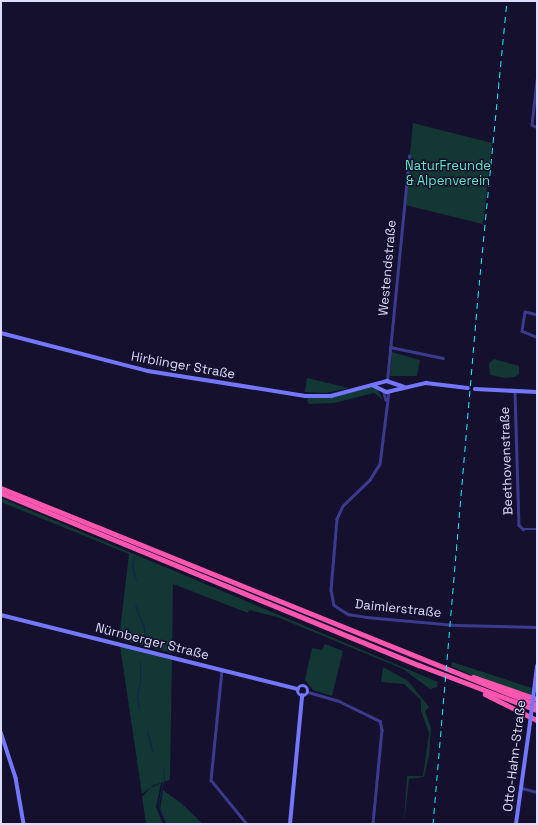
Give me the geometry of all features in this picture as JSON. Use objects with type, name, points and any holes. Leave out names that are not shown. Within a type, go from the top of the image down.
[{"type":"highway","points":[[1,488],[537,705]]},
{"type":"highway","points":[[1,493],[473,687],[537,710]]},
{"type":"highway","points":[[456,673],[537,699]]},
{"type":"highway","points":[[473,687],[537,720]]},
{"type":"street","points":[[537,80],[532,125],[537,127]]},
{"type":"street","name":"Westendstraße","points":[[387,381],[409,156]]},
{"type":"street","points":[[537,315],[525,312],[522,331],[537,337]]},
{"type":"street","name":"Hirblinger Straße","points":[[1,333],[148,371],[274,392],[320,396],[387,381],[404,387]]},
{"type":"street","points":[[390,347],[443,358]]},
{"type":"street","points":[[382,389],[383,383]]},
{"type":"street","name":"Hirblinger Straße","points":[[364,387],[390,391],[429,383],[468,388]]},
{"type":"street","points":[[390,391],[392,384]]},
{"type":"street","name":"Daimlerstraße","points":[[382,389],[386,403]]},
{"type":"street","points":[[475,389],[537,392]]},
{"type":"street","name":"Daimlerstraße","points":[[390,391],[386,403],[383,453],[378,468],[370,480],[348,500],[337,519],[331,590],[334,605],[348,614],[366,617],[456,625],[537,627]]},
{"type":"street","name":"Beethovenstraße","points":[[515,392],[518,517],[521,528],[537,529]]},
{"type":"street","name":"Nürnberger Straße","points":[[1,615],[298,689],[304,685],[308,692]]},
{"type":"street","name":"Otto-Hahn-Straße","points":[[516,824],[522,788],[537,666]]},
{"type":"street","points":[[222,670],[211,780],[247,824]]},
{"type":"street","points":[[298,689],[298,694],[302,696]]},
{"type":"street","points":[[302,696],[308,692],[339,701],[380,721],[382,730],[373,824]]},
{"type":"street","points":[[290,824],[302,696]]},
{"type":"street","points":[[1,732],[16,778],[24,824]]},
{"type":"street","points":[[522,788],[537,792]]},
{"type":"green space","name":"NaturFreunde & Alpenverein","points":[[413,123],[492,143],[483,224],[405,205]]},
{"type":"green space","points":[[392,352],[420,360],[417,376],[390,376]]},
{"type":"green space","points":[[494,359],[519,366],[519,374],[515,377],[505,378],[490,375],[489,363]]},
{"type":"green space","points":[[307,378],[349,388],[326,393],[305,392]]},
{"type":"green space","points":[[372,387],[377,388],[383,400],[374,393],[334,403],[309,404],[307,401],[308,398],[338,396]]},
{"type":"green space","points":[[1,498],[438,682],[437,687],[430,689],[403,669],[277,617],[249,610],[248,613],[173,584],[172,653],[119,639],[129,554],[1,502]]},
{"type":"green space","points":[[325,644],[343,651],[332,696],[313,690],[305,680],[312,648],[322,650]]},
{"type":"green space","points":[[120,646],[172,660],[170,780],[154,785],[142,794]]},
{"type":"green space","points":[[452,662],[532,688],[531,695],[476,677],[451,666]]},
{"type":"green space","points":[[383,667],[408,681],[429,707],[425,711],[431,728],[429,756],[424,777],[409,779],[404,824],[407,776],[423,776],[429,733],[421,711],[421,700],[404,684],[381,682]]},
{"type":"green space","points":[[161,783],[156,807],[163,824],[146,824],[142,797],[150,788]]},
{"type":"green space","points":[[163,790],[181,803],[203,824],[167,824],[160,810]]},
{"type":"waterway","points":[[134,556],[132,567],[136,579]]},
{"type":"waterway","points":[[135,605],[144,627],[144,634]]},
{"type":"waterway","points":[[139,709],[137,696],[140,681],[140,661]]},
{"type":"waterway","points":[[147,731],[152,750]]},
{"type":"waterway","points":[[163,768],[164,778],[158,804],[166,824]]},
{"type":"railway","points":[[433,824],[478,296],[507,1]]}]
